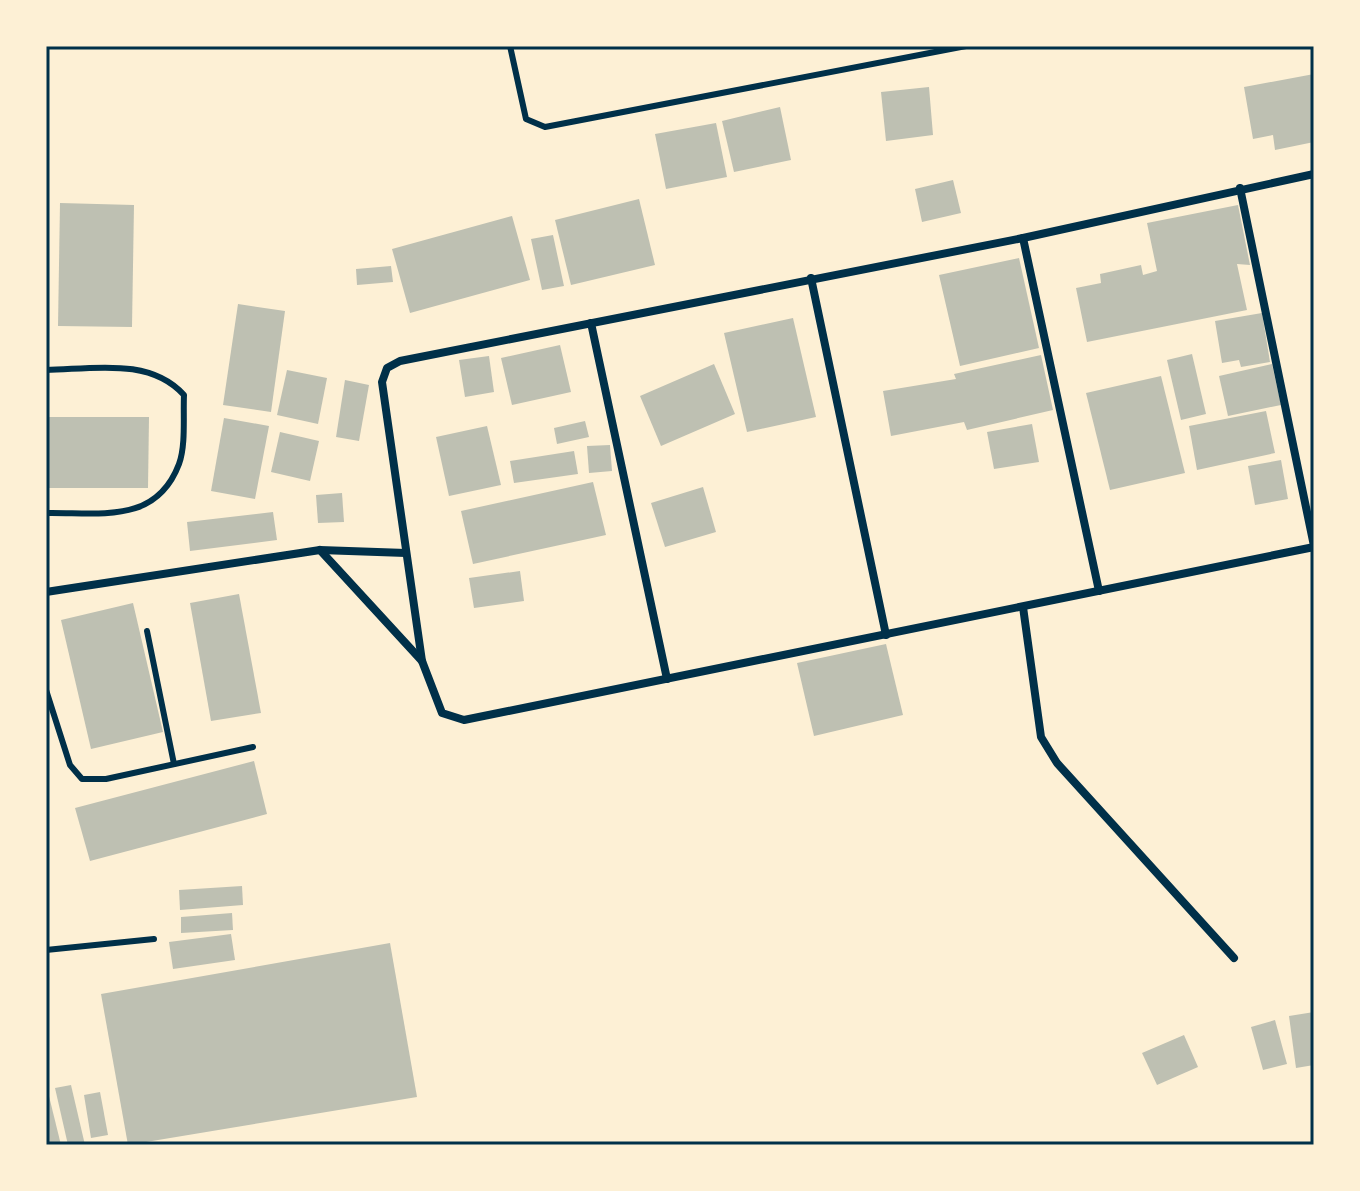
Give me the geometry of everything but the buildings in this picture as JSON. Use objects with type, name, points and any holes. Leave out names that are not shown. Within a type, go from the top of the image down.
[{"type":"street","points":[[1240,188],[1314,546],[464,720],[442,713],[422,661],[382,382],[387,368],[400,361],[1023,238],[1240,188],[1314,174]]},
{"type":"street","points":[[1023,238],[1099,591]]},
{"type":"street","points":[[811,278],[886,635]]},
{"type":"street","points":[[591,323],[667,679]]},
{"type":"street","points":[[46,592],[320,550],[406,553]]},
{"type":"street","points":[[320,550],[422,661]]},
{"type":"street","points":[[1023,607],[1041,737],[1057,763],[1234,958]]},
{"type":"lane","points":[[510,46],[526,119],[545,127],[966,46]]},
{"type":"lane","points":[[46,370],[142,369],[170,380],[184,395],[180,462],[158,499],[135,511],[46,513]]},
{"type":"lane","points":[[147,631],[174,764]]},
{"type":"lane","points":[[46,690],[70,765],[82,779],[106,779],[253,747]]},
{"type":"lane","points":[[46,950],[154,939]]}]
